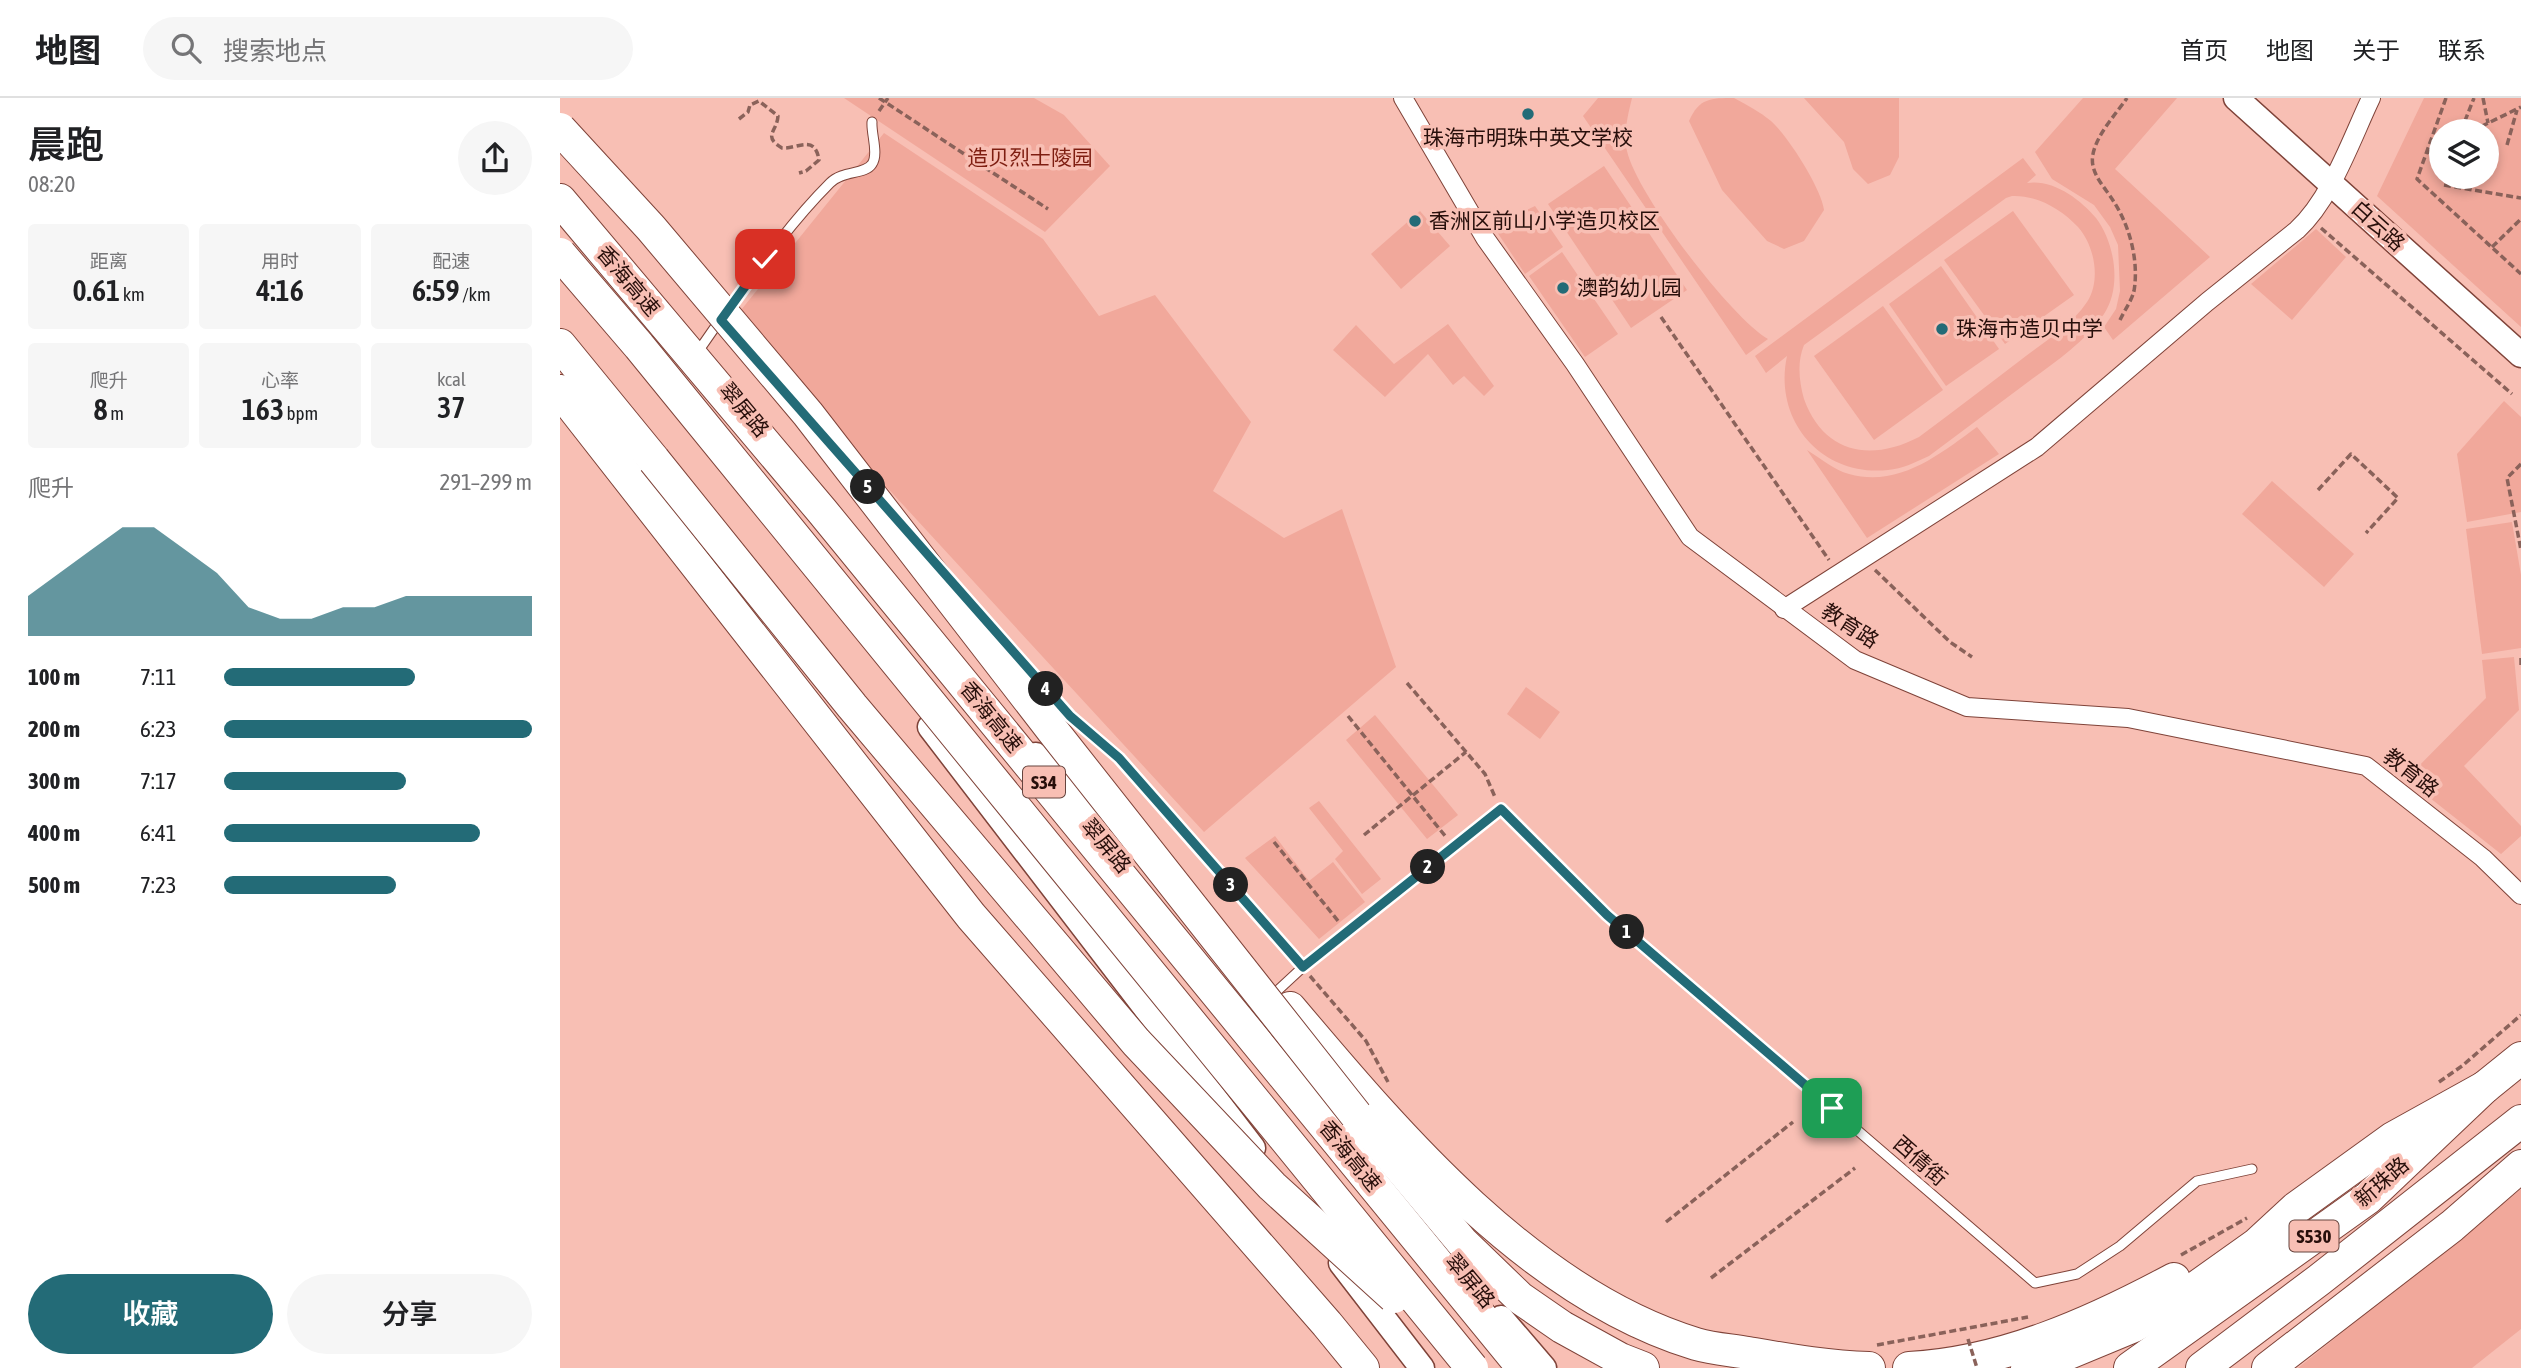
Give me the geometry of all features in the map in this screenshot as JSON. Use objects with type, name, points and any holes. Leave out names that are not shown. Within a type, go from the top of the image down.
[{"type":"highway","points":[[560,129],[651,228],[808,414],[1053,731],[1356,1115],[1462,1242],[1520,1298],[1562,1327],[1620,1359],[1643,1368]]},
{"type":"highway","name":"香海高速","points":[[560,199],[822,511],[1523,1368]]},
{"type":"highway","name":"香海高速","points":[[560,254],[648,357],[1472,1368]]},
{"type":"highway","points":[[560,345],[852,706],[1136,1042],[1272,1186],[1423,1324],[1488,1368]]},
{"type":"highway","points":[[560,391],[971,916],[1363,1368]]},
{"type":"highway","points":[[1209,912],[1342,1070],[1422,1156],[1485,1219],[1556,1275],[1633,1320],[1697,1344],[1827,1367],[1873,1357]]},
{"type":"highway","name":"新珠路","points":[[2130,1368],[2368,1198],[2485,1087],[2521,1058]]},
{"type":"highway","points":[[2026,1368],[2134,1326],[2177,1301],[2257,1244],[2296,1208],[2393,1138],[2485,1087]]},
{"type":"highway","points":[[2202,1368],[2521,1121]]},
{"type":"highway","points":[[2268,1368],[2452,1226],[2521,1166]]},
{"type":"highway","points":[[1909,1368],[1932,1367],[1988,1356],[2038,1341],[2110,1313],[2180,1276],[2253,1229],[2296,1208]]},
{"type":"main road","name":"白云路","points":[[2236,98],[2521,355]]},
{"type":"main road","name":"翠屏路","points":[[560,199],[697,353],[1364,1157],[1544,1368]]},
{"type":"main road","points":[[560,270],[726,461],[1422,1368]]},
{"type":"main road","points":[[1016,737],[1209,912]]},
{"type":"street","name":"教育路","points":[[1403,98],[1485,238],[1575,364],[1690,537],[1855,660],[1966,707],[2128,718],[2366,766],[2483,858],[2521,895]]},
{"type":"street","points":[[1784,609],[2037,447],[2310,218],[2325,197],[2371,98]]},
{"type":"lane","points":[[697,353],[765,259],[829,184],[839,176],[864,171],[872,164],[872,122]]},
{"type":"lane","points":[[1276,992],[1303,967],[1501,809]]},
{"type":"lane","name":"西倩街","points":[[1501,809],[1607,915],[2035,1283],[2077,1274],[2120,1246],[2197,1181],[2252,1169]]},
{"type":"path","points":[[879,98],[1048,209]]},
{"type":"path","points":[[2120,320],[2134,293],[2134,259],[2130,238],[2115,203],[2092,167],[2093,152],[2101,136],[2127,98]]},
{"type":"path","points":[[2446,98],[2417,179],[2521,274]]},
{"type":"path","points":[[2466,119],[2474,98]]},
{"type":"path","points":[[2483,98],[2487,119]]},
{"type":"path","points":[[739,119],[755,101],[774,111],[778,116],[771,139],[777,145],[791,149],[807,144],[818,152],[819,160],[806,171],[799,173]]},
{"type":"path","points":[[2496,119],[2519,108]]},
{"type":"path","points":[[2507,145],[2519,108]]},
{"type":"path","points":[[2468,189],[2521,198]]},
{"type":"path","points":[[2310,218],[2512,394]]},
{"type":"path","points":[[2492,247],[2521,219]]},
{"type":"path","points":[[1661,317],[1839,573]]},
{"type":"path","points":[[2318,490],[2351,454],[2398,498],[2366,533]]},
{"type":"path","points":[[2521,464],[2507,478],[2521,550]]},
{"type":"path","points":[[1862,558],[1950,642],[1972,657]]},
{"type":"path","points":[[2521,658],[2521,667]]},
{"type":"path","points":[[1407,683],[1485,774],[1501,809]]},
{"type":"path","points":[[1348,716],[1454,846]]},
{"type":"path","points":[[1080,724],[1119,758],[1303,967],[1366,1041],[1389,1084]]},
{"type":"path","points":[[1364,835],[1466,752]]},
{"type":"path","points":[[1274,842],[1347,932]]},
{"type":"path","points":[[2439,1082],[2462,1066],[2521,1014]]},
{"type":"path","points":[[1666,1222],[1793,1122]]},
{"type":"path","points":[[1712,1278],[1855,1168]]},
{"type":"path","points":[[2180,1255],[2250,1217]]},
{"type":"path","points":[[1873,1357],[2034,1316]]},
{"type":"path","points":[[1968,1339],[1977,1368]]},
{"type":"green space","name":"造贝烈士陵园","points":[[844,98],[1034,98],[1064,115],[1110,166],[1045,232]]},
{"type":"green space","points":[[1598,98],[1632,98],[1626,138],[1627,151],[1634,170],[1687,253],[1732,307],[1768,339],[1746,355],[1583,116]]},
{"type":"green space","points":[[1734,98],[1778,128],[1803,163],[1817,189],[1824,210],[1804,241],[1784,249],[1767,241],[1722,190],[1689,121],[1697,108],[1707,101]]},
{"type":"green space","points":[[1804,98],[1899,98],[1899,157],[1890,175],[1868,184],[1853,169],[1844,142]]},
{"type":"green space","points":[[2083,98],[2177,98],[2115,169],[2210,257],[2113,340],[2104,327],[2116,309],[2120,291],[2118,245],[2110,227],[2094,205],[2052,179],[2035,152]]},
{"type":"green space","points":[[2424,98],[2521,98],[2521,327],[2377,196]]},
{"type":"green space","points":[[884,133],[1043,239],[1099,316],[1155,295],[1251,422],[1213,491],[1284,538],[1342,509],[1396,667],[1204,832],[733,320]]},
{"type":"green space","points":[[2023,158],[2036,175],[2027,183],[2056,187],[2082,204],[2103,228],[2112,252],[2114,278],[2110,303],[2087,334],[2059,359],[1929,456],[1904,467],[1864,470],[1842,464],[1823,454],[1807,440],[1795,422],[1787,402],[1787,356],[1766,373],[1755,356]],"holes":[[[2021,196],[2048,204],[2064,214],[2078,227],[2089,244],[2094,264],[2094,284],[2081,311],[2057,333],[1919,437],[1901,445],[1867,450],[1851,448],[1824,432],[1813,417],[1802,392],[1800,365],[1804,345],[2006,198]]]},
{"type":"green space","points":[[1604,166],[1687,290],[1631,328],[1548,204]]},
{"type":"green space","points":[[1535,206],[1563,247],[1525,274],[1493,226]]},
{"type":"green space","points":[[1420,211],[1450,246],[1401,289],[1371,254]]},
{"type":"green space","points":[[2013,211],[2074,295],[2005,344],[1944,260]]},
{"type":"green space","points":[[2316,229],[2346,257],[2292,320],[2251,284]]},
{"type":"green space","points":[[1562,252],[1618,334],[1585,357],[1529,276]]},
{"type":"green space","points":[[1941,266],[1999,349],[1946,386],[1889,304]]},
{"type":"green space","points":[[1883,306],[1943,390],[1874,440],[1814,356]]},
{"type":"green space","points":[[1448,324],[1494,386],[1484,396],[1464,376],[1453,385],[1428,354],[1385,397],[1333,350],[1356,325],[1394,364]]},
{"type":"green space","points":[[2504,401],[2521,417],[2521,512],[2467,522],[2457,454]]},
{"type":"green space","points":[[1977,427],[1999,454],[1867,538],[1807,450],[1849,474],[1885,476],[1918,466]]},
{"type":"green space","points":[[2272,481],[2354,554],[2324,587],[2242,514]]},
{"type":"green space","points":[[2512,522],[2521,575],[2521,648],[2482,654],[2466,529]]},
{"type":"green space","points":[[2514,657],[2519,710],[2464,766],[2521,826],[2521,836],[2501,854],[2406,779],[2486,698],[2482,660]]},
{"type":"green space","points":[[1526,687],[1560,712],[1540,739],[1507,714]]},
{"type":"green space","points":[[1375,715],[1458,815],[1427,839],[1346,740]]},
{"type":"green space","points":[[1319,801],[1381,879],[1362,894],[1335,859],[1343,851],[1309,808]]},
{"type":"green space","points":[[1275,836],[1309,881],[1333,862],[1365,902],[1319,939],[1245,858]]},
{"type":"green space","points":[[2521,1189],[2521,1329],[2472,1368],[2298,1368]]},
{"type":"place","name":"珠海市明珠中英文学校","points":[[1528,114]]},
{"type":"place","name":"香洲区前山小学造贝校区","points":[[1415,221]]},
{"type":"place","name":"澳韵幼儿园","points":[[1563,288]]},
{"type":"place","name":"珠海市造贝中学","points":[[1942,329]]},
{"type":"route","points":[[765,259],[721,320],[1070,716],[1119,758],[1303,967],[1501,809],[1607,915],[1832,1108]]}]
